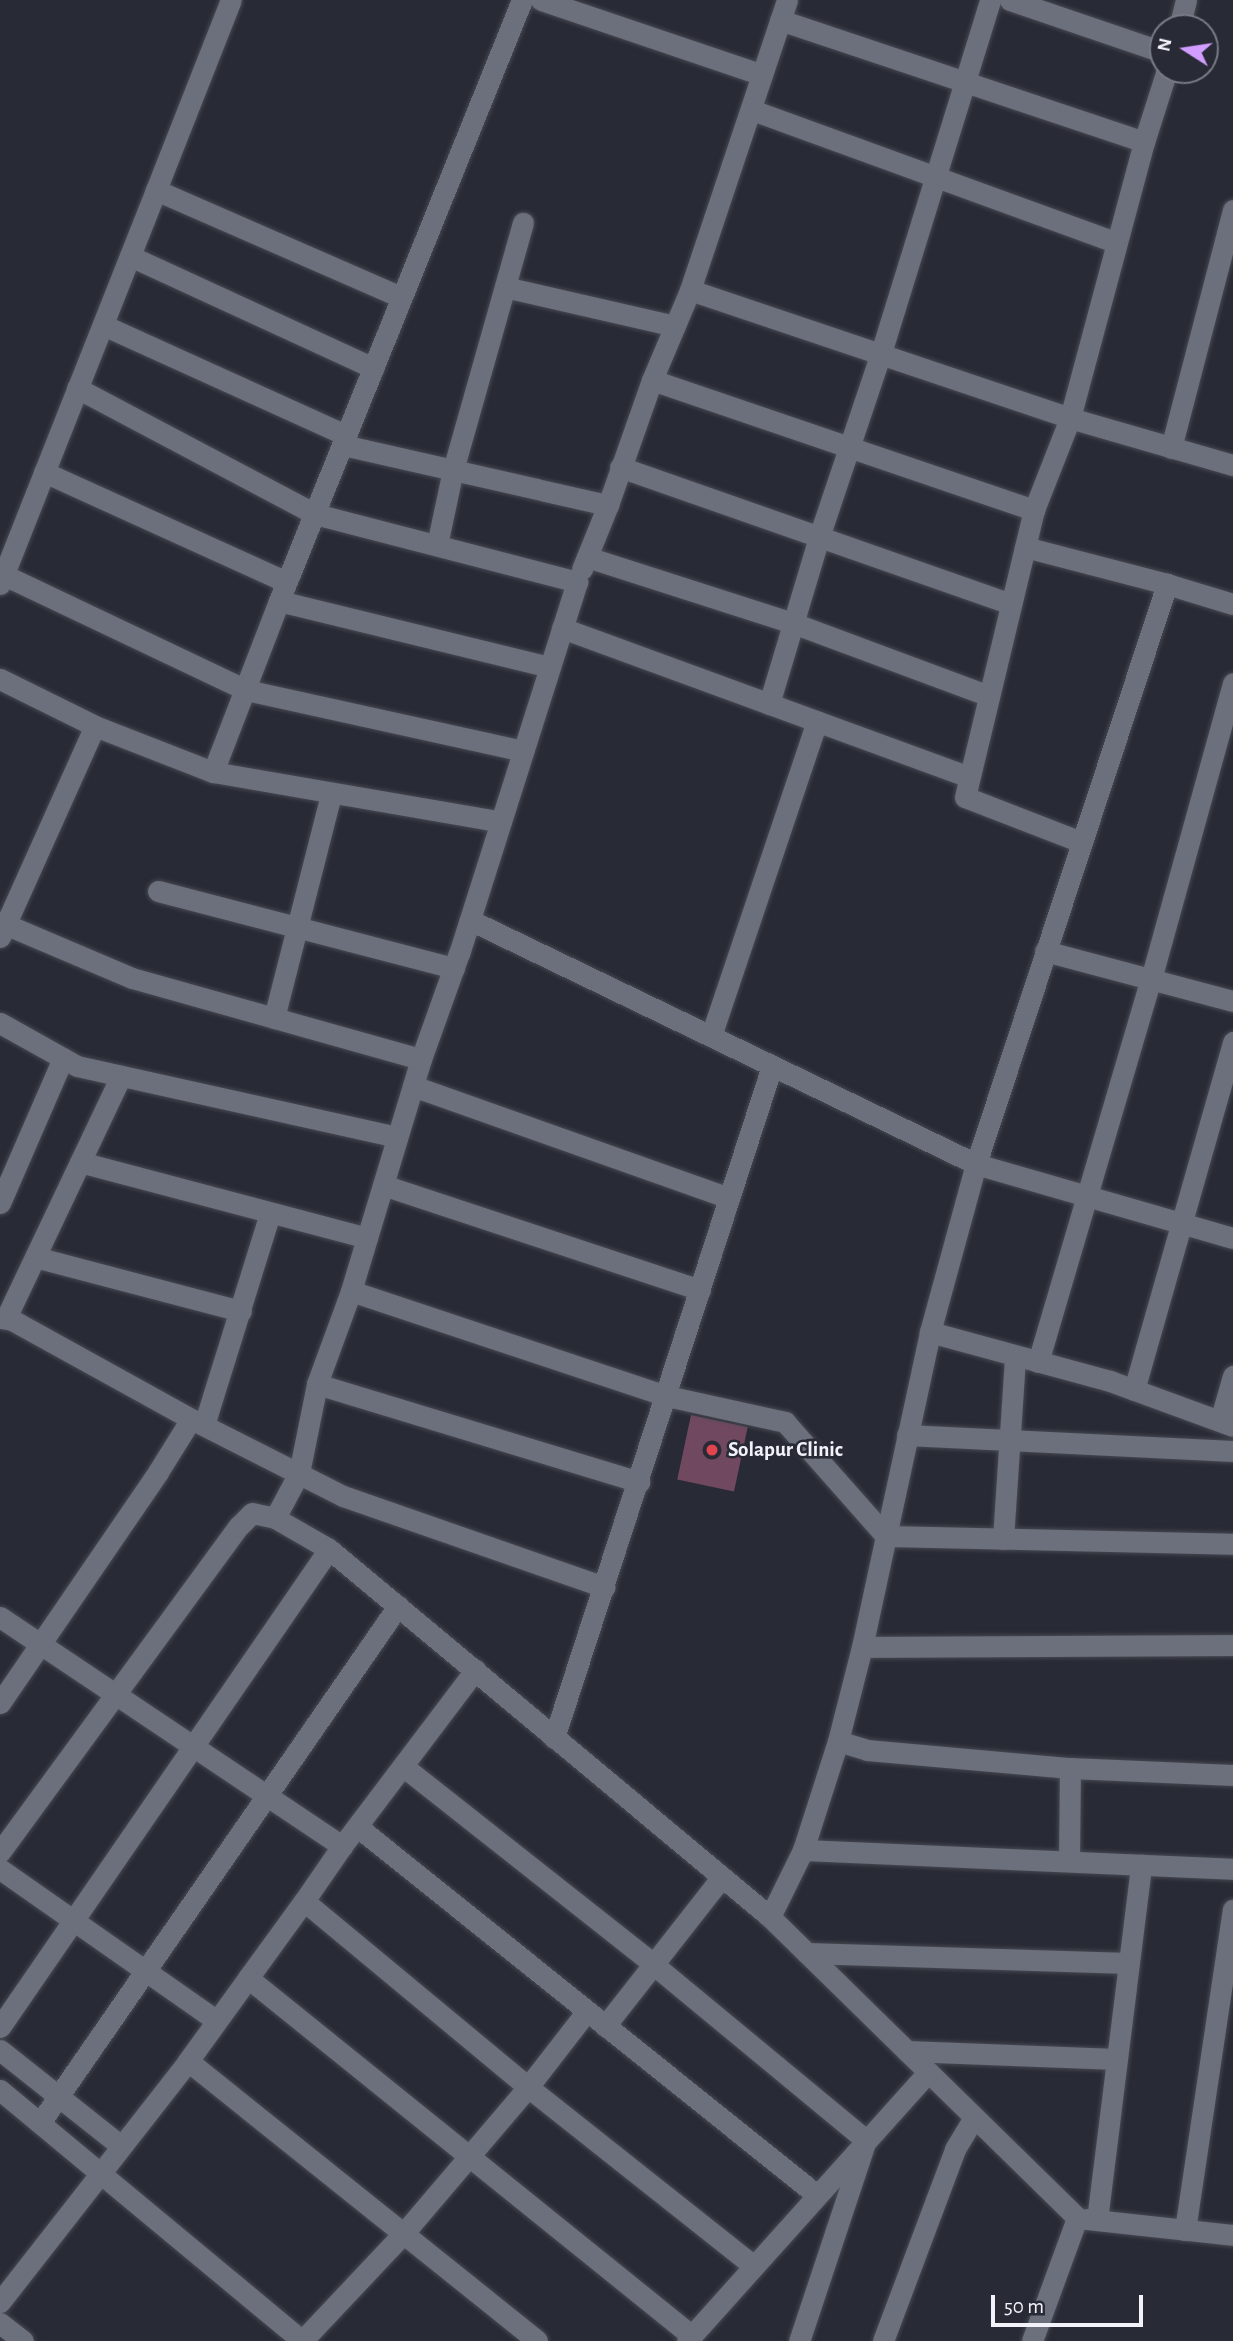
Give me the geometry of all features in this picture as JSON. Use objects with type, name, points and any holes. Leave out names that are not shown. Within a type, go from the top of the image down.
[{"type":"street","points":[[231,0],[2,579],[246,690],[523,751]]},
{"type":"street","points":[[213,772],[283,591],[522,0]]},
{"type":"street","points":[[541,0],[762,75]]},
{"type":"street","points":[[769,704],[819,537],[880,356],[990,0]]},
{"type":"street","points":[[1010,0],[1149,47]]},
{"type":"street","points":[[275,1518],[299,1473],[317,1384],[351,1291],[421,1059],[470,920],[577,582],[608,505],[652,380],[690,289],[752,110],[783,10],[964,84],[1144,142]]},
{"type":"street","points":[[1081,842],[965,797],[1034,510],[1070,418],[1144,142],[1163,84]]},
{"type":"street","points":[[752,110],[1117,243]]},
{"type":"street","points":[[156,190],[401,297]]},
{"type":"street","points":[[1171,448],[1233,210]]},
{"type":"street","points":[[437,545],[453,470],[523,223]]},
{"type":"street","points":[[130,256],[373,368]]},
{"type":"street","points":[[505,287],[675,326]]},
{"type":"street","points":[[690,289],[880,356],[1070,418],[1233,465]]},
{"type":"street","points":[[103,325],[344,440],[453,470],[608,505]]},
{"type":"street","points":[[652,380],[848,450],[1034,510]]},
{"type":"street","points":[[78,388],[315,514],[577,582]]},
{"type":"street","points":[[620,467],[1011,604]]},
{"type":"street","points":[[44,472],[283,591],[550,667]]},
{"type":"street","points":[[1025,547],[1233,604]]},
{"type":"street","points":[[587,557],[793,623],[989,696]]},
{"type":"street","points":[[770,1917],[803,1850],[838,1741],[862,1647],[930,1332],[976,1164],[1167,584]]},
{"type":"street","points":[[562,628],[969,777]]},
{"type":"street","points":[[0,679],[95,726],[213,772],[501,821]]},
{"type":"street","points":[[1038,1362],[1152,979],[1233,683]]},
{"type":"street","points":[[711,1036],[817,721]]},
{"type":"street","points":[[95,726],[2,928],[132,978],[421,1059]]},
{"type":"street","points":[[274,1018],[331,794]]},
{"type":"street","points":[[158,891],[454,968]]},
{"type":"street","points":[[470,920],[976,1164],[1233,1238]]},
{"type":"street","points":[[1045,951],[1233,1001]]},
{"type":"street","points":[[0,1023],[76,1066],[397,1137]]},
{"type":"street","points":[[1134,1390],[1233,1042]]},
{"type":"street","points":[[0,1203],[63,1058]]},
{"type":"street","points":[[554,1738],[772,1066]]},
{"type":"street","points":[[121,1076],[3,1318],[197,1422],[375,1509],[605,1587]]},
{"type":"street","points":[[413,1086],[729,1198]]},
{"type":"street","points":[[80,1162],[367,1238]]},
{"type":"street","points":[[383,1185],[700,1290]]},
{"type":"street","points":[[0,1703],[197,1422],[241,1311],[270,1213]]},
{"type":"street","points":[[35,1257],[241,1311]]},
{"type":"street","points":[[351,1291],[667,1396],[785,1422],[886,1536],[1233,1544]]},
{"type":"street","points":[[930,1332],[1134,1390],[1227,1423],[1233,1376]]},
{"type":"street","points":[[1003,1539],[1015,1356]]},
{"type":"street","points":[[317,1384],[639,1482]]},
{"type":"street","points":[[907,1435],[1233,1451]]},
{"type":"street","points":[[0,1852],[239,1526],[252,1513],[275,1518],[329,1549],[770,1917],[974,2117],[1087,2219],[1233,2235]]},
{"type":"street","points":[[0,2027],[329,1549]]},
{"type":"street","points":[[40,2123],[398,1606]]},
{"type":"street","points":[[0,1617],[342,1846]]},
{"type":"street","points":[[862,1647],[1233,1645]]},
{"type":"street","points":[[0,2302],[188,2061],[342,1846],[359,1828],[475,1670]]},
{"type":"street","points":[[838,1741],[867,1750],[1070,1768],[1233,1775]]},
{"type":"street","points":[[404,1767],[653,1964],[866,2140]]},
{"type":"street","points":[[1069,1861],[1070,1768]]},
{"type":"street","points":[[359,1828],[817,2195]]},
{"type":"street","points":[[803,1850],[1233,1869]]},
{"type":"street","points":[[1032,2341],[1087,2219],[1117,2059],[1141,1865]]},
{"type":"street","points":[[0,1869],[216,2020]]},
{"type":"street","points":[[605,2026],[722,1877]]},
{"type":"street","points":[[304,1901],[528,2087],[754,2266]]},
{"type":"street","points":[[1185,2230],[1233,1910]]},
{"type":"street","points":[[807,1953],[1129,1963]]},
{"type":"street","points":[[248,1978],[689,2339],[928,2072]]},
{"type":"street","points":[[0,2090],[302,2341],[403,2234],[528,2087],[587,2011]]},
{"type":"street","points":[[0,2050],[121,2146]]},
{"type":"street","points":[[907,2051],[1117,2059]]},
{"type":"street","points":[[188,2061],[537,2341]]},
{"type":"street","points":[[883,2341],[955,2150],[974,2117]]},
{"type":"street","points":[[799,2341],[866,2140]]},
{"type":"street","points":[[0,2323],[23,2341]]},
{"type":"building","points":[[691,1415],[748,1427],[734,1492],[677,1480]]},
{"type":"place","name":"Solapur Clinic","points":[[712,1450]]}]
